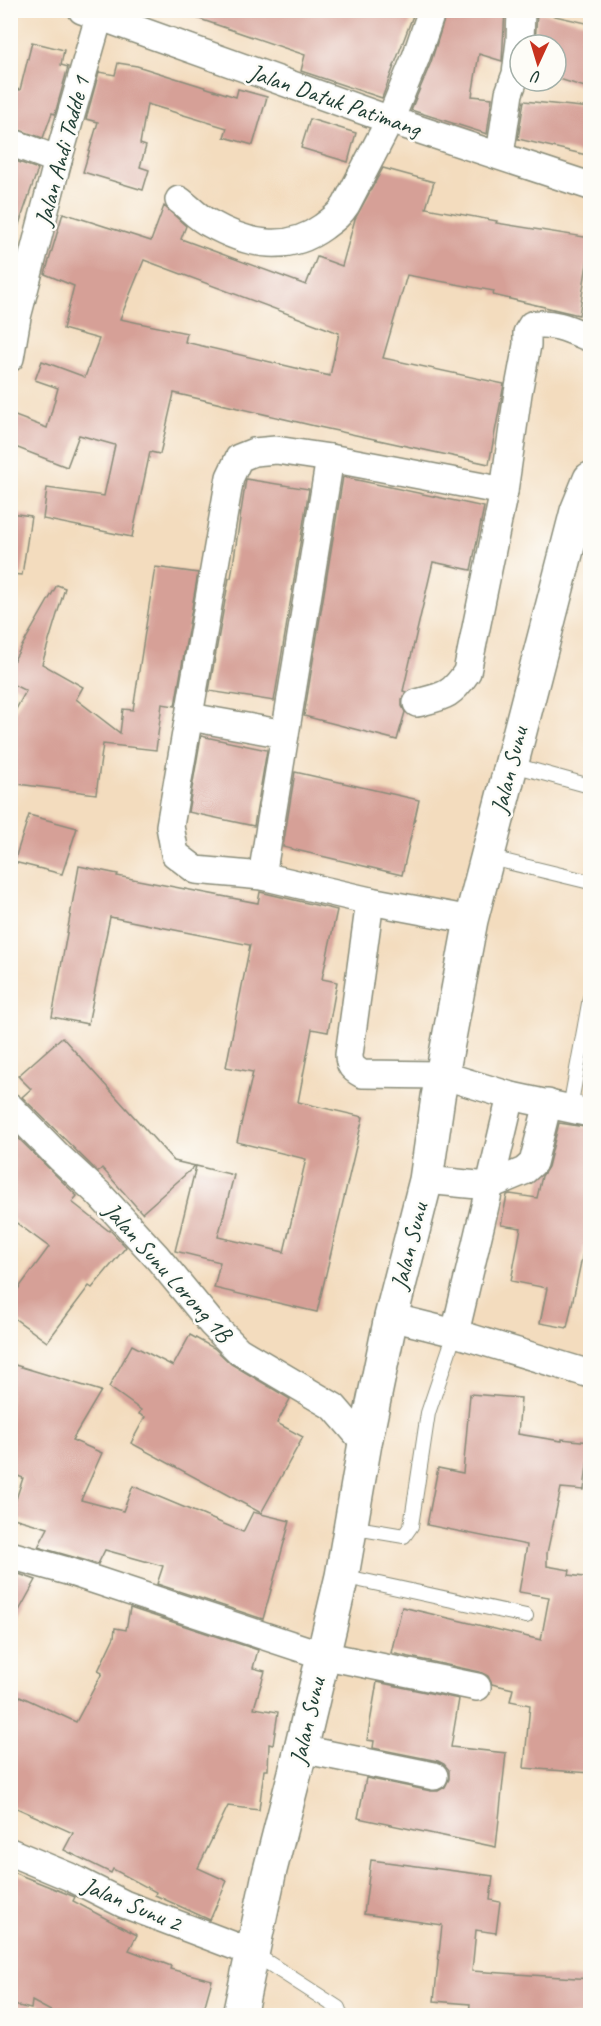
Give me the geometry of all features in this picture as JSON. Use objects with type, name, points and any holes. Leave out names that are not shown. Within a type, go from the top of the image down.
[{"type":"main road","name":"Jalan Sunu","points":[[239,2016],[269,1874],[342,1576],[365,1443],[391,1317],[426,1180],[442,1075],[471,920],[577,511],[591,479]]},
{"type":"street","points":[[179,200],[206,222],[236,236],[273,245],[310,237],[338,217],[390,120],[416,57],[432,10]]},
{"type":"street","points":[[500,155],[509,93],[516,74],[521,10]]},
{"type":"street","name":"Jalan Datuk Patimang","points":[[94,12],[390,120],[591,186]]},
{"type":"street","name":"Jalan Andi Tadde 1","points":[[10,358],[17,317],[20,272],[57,160],[94,12]]},
{"type":"street","points":[[10,142],[57,160]]},
{"type":"street","points":[[417,703],[446,695],[458,686],[467,672],[504,490],[527,333],[532,325],[543,323],[562,326],[591,338]]},
{"type":"street","points":[[471,920],[370,901],[262,876],[196,870],[175,854],[170,826],[230,477],[239,458],[254,452],[276,450],[504,490]]},
{"type":"street","points":[[262,876],[330,458]]},
{"type":"street","points":[[190,717],[285,734]]},
{"type":"street","points":[[370,901],[349,1063],[355,1070],[362,1074],[442,1075],[511,1096],[569,1108],[533,1163],[524,1171],[488,1186],[426,1180]]},
{"type":"street","points":[[455,1333],[511,1096]]},
{"type":"street","name":"Jalan Sunu Lorong 1B","points":[[10,1107],[107,1203],[177,1280],[212,1324],[239,1351],[334,1407],[365,1443]]},
{"type":"street","points":[[391,1317],[455,1333],[591,1374]]},
{"type":"street","points":[[10,1555],[71,1572],[322,1655],[477,1687]]},
{"type":"street","points":[[301,1749],[434,1776]]},
{"type":"street","name":"Jalan Sunu 2","points":[[10,1852],[70,1877],[124,1904],[254,1953]]},
{"type":"lane","points":[[510,764],[591,786]]},
{"type":"lane","points":[[487,857],[591,882]]},
{"type":"lane","points":[[569,1108],[591,998]]},
{"type":"lane","points":[[350,1527],[404,1536],[411,1527],[428,1413],[455,1333]]},
{"type":"lane","points":[[342,1576],[526,1616]]},
{"type":"lane","points":[[254,1953],[338,2008],[341,2016]]},
{"type":"building","points":[[186,10],[415,10],[382,98],[301,71],[305,55],[185,14]]},
{"type":"building","points":[[447,10],[505,10],[502,61],[479,54],[472,96],[492,98],[487,134],[411,110],[431,62]]},
{"type":"building","points":[[537,12],[591,24],[591,89],[568,82],[568,33],[536,33]]},
{"type":"building","points":[[32,42],[64,50],[61,65],[68,67],[55,114],[52,113],[43,138],[10,127],[10,87],[20,90]]},
{"type":"building","points":[[118,63],[137,66],[236,97],[238,89],[267,97],[253,145],[224,137],[227,128],[147,104],[140,144],[146,146],[140,167],[149,170],[143,190],[83,172],[98,122],[86,119],[99,72],[115,75]]},
{"type":"building","points":[[524,101],[591,108],[591,156],[518,139]]},
{"type":"building","points":[[310,119],[356,133],[348,162],[301,148]]},
{"type":"building","points":[[10,159],[38,169],[15,236],[10,236]]},
{"type":"building","points":[[383,168],[434,182],[426,208],[497,221],[496,223],[591,238],[579,315],[493,295],[494,291],[407,275],[383,358],[504,384],[489,464],[174,393],[160,454],[150,452],[132,537],[43,519],[47,488],[104,496],[115,445],[79,435],[67,467],[10,445],[10,414],[47,428],[58,388],[35,380],[42,361],[85,377],[99,339],[63,329],[74,286],[45,274],[63,213],[151,241],[164,206],[186,226],[181,239],[306,285],[317,257],[342,266],[355,219]],"holes":[[[144,260],[339,333],[330,376],[185,342],[187,333],[120,319]]]},
{"type":"building","points":[[343,477],[484,507],[471,570],[433,562],[403,691],[406,692],[402,699],[405,712],[397,740],[304,716]]},
{"type":"building","points":[[246,479],[309,489],[274,701],[209,691],[229,578],[231,578]]},
{"type":"building","points":[[10,513],[31,516],[22,575],[10,574]]},
{"type":"building","points":[[155,567],[198,573],[175,706],[162,704],[156,750],[103,744],[96,794],[10,783],[10,720],[26,691],[10,683],[10,667],[57,585],[65,588],[42,664],[83,687],[76,699],[120,733],[123,709],[133,710]]},
{"type":"building","points":[[201,736],[267,750],[254,826],[188,812]]},
{"type":"building","points":[[295,772],[419,800],[402,875],[283,847]]},
{"type":"building","points":[[29,815],[77,828],[62,874],[14,862]]},
{"type":"building","points":[[79,866],[118,874],[117,876],[258,903],[260,892],[337,910],[322,979],[337,982],[328,1032],[312,1029],[298,1102],[363,1117],[317,1312],[214,1288],[220,1262],[175,1251],[196,1166],[234,1175],[218,1237],[284,1252],[306,1159],[237,1142],[253,1072],[226,1067],[250,945],[110,917],[88,1024],[52,1017]]},
{"type":"building","points":[[62,1037],[174,1161],[195,1166],[142,1213],[102,1168],[98,1172],[22,1097],[31,1089],[18,1076]]},
{"type":"building","points":[[559,1123],[591,1128],[591,1215],[567,1328],[540,1323],[547,1288],[511,1281],[521,1228],[501,1225],[507,1195],[537,1198],[542,1176],[548,1167]]},
{"type":"building","points":[[10,1130],[77,1196],[72,1202],[110,1230],[126,1247],[92,1288],[89,1286],[47,1342],[10,1315],[10,1300],[49,1247],[10,1218]]},
{"type":"building","points":[[190,1335],[214,1348],[231,1364],[290,1399],[277,1423],[303,1437],[261,1513],[131,1443],[145,1417],[139,1414],[141,1410],[109,1387],[132,1345],[173,1366]]},
{"type":"building","points":[[15,1365],[101,1391],[72,1440],[102,1453],[81,1500],[123,1511],[133,1486],[243,1532],[253,1512],[290,1521],[263,1619],[157,1584],[163,1566],[105,1550],[98,1564],[38,1547],[48,1528],[10,1517],[23,1478],[10,1473],[10,1380]]},
{"type":"building","points":[[470,1394],[521,1398],[518,1434],[562,1441],[562,1439],[590,1442],[584,1490],[561,1488],[547,1553],[547,1566],[570,1570],[569,1575],[591,1578],[591,1773],[524,1768],[530,1705],[510,1701],[513,1689],[492,1684],[488,1676],[480,1672],[391,1653],[402,1607],[541,1640],[549,1597],[519,1592],[527,1545],[427,1525],[438,1468],[463,1473]]},
{"type":"building","points":[[10,1571],[36,1580],[10,1627]]},
{"type":"building","points":[[130,1608],[258,1650],[253,1668],[265,1671],[254,1708],[278,1712],[273,1745],[269,1744],[268,1770],[264,1770],[259,1810],[228,1806],[198,1868],[227,1881],[210,1920],[155,1895],[156,1892],[113,1869],[111,1873],[64,1850],[73,1833],[10,1805],[10,1716],[20,1696],[76,1722],[102,1673],[98,1671],[114,1637],[115,1628],[126,1630]]},
{"type":"building","points":[[377,1682],[459,1699],[451,1747],[506,1753],[496,1847],[358,1818],[366,1778],[431,1791],[438,1791],[445,1787],[449,1779],[449,1770],[438,1761],[373,1748],[374,1741],[367,1740]]},
{"type":"building","points":[[371,1860],[493,1876],[490,1900],[500,1902],[496,1933],[476,1930],[472,1971],[591,1979],[591,2016],[469,2016],[470,2004],[434,2001],[442,1925],[364,1914]]},
{"type":"building","points":[[10,1871],[75,1897],[73,1901],[137,1935],[129,1950],[171,1966],[170,1969],[212,1980],[202,2016],[60,2016],[32,2001],[31,2009],[10,2004]]}]
